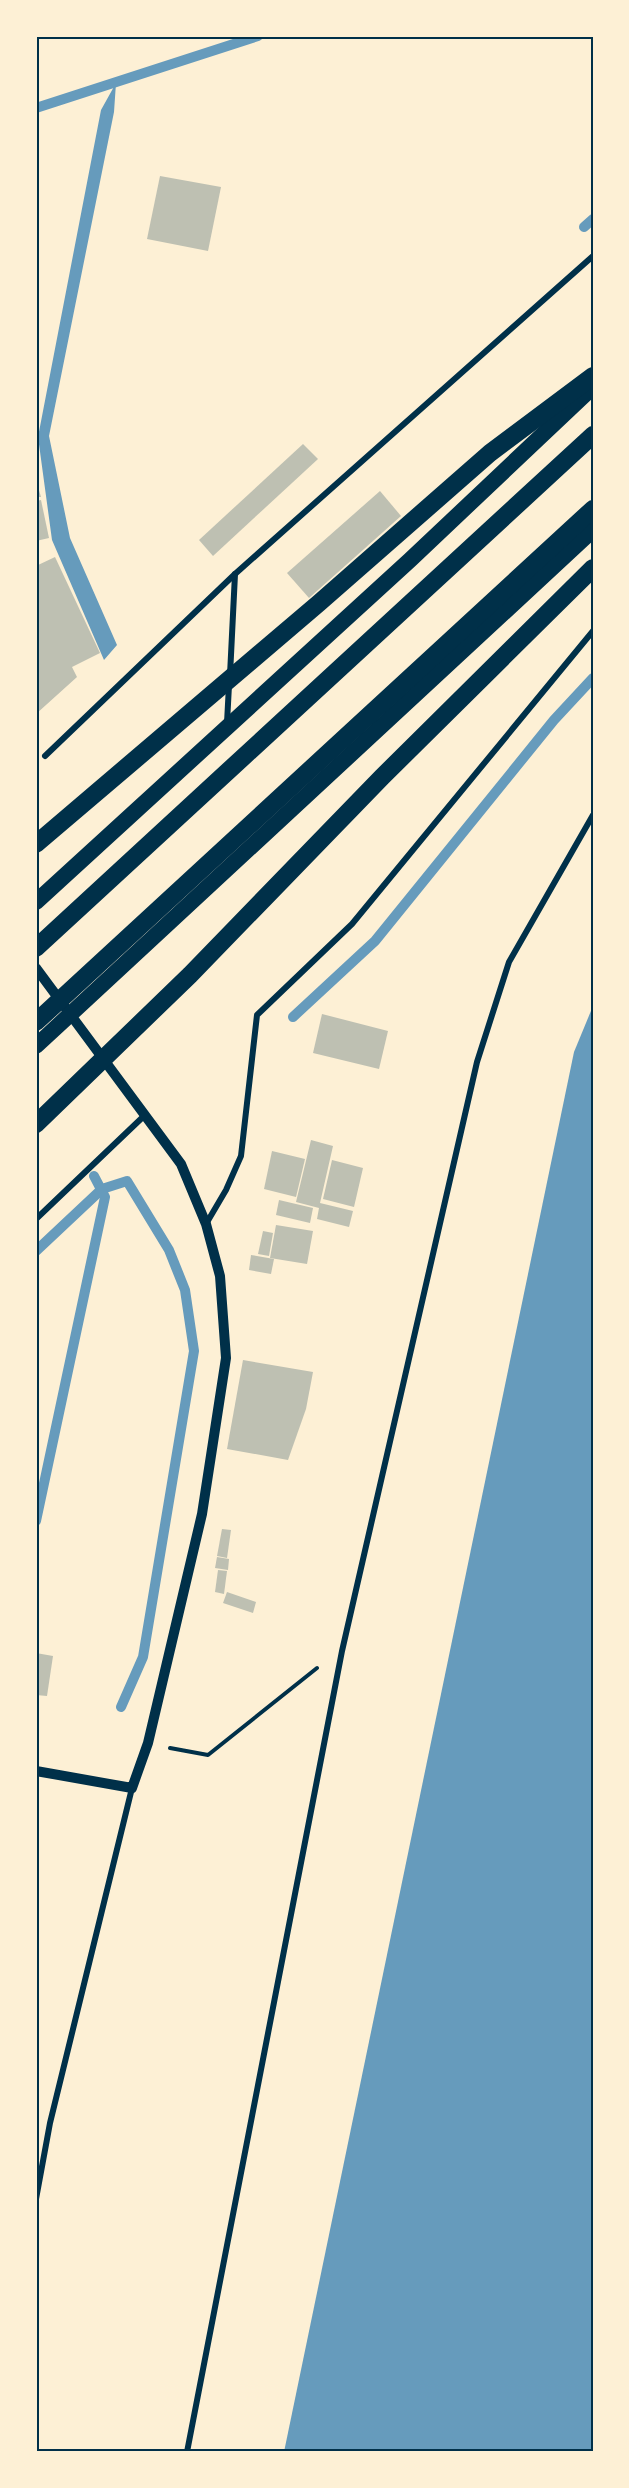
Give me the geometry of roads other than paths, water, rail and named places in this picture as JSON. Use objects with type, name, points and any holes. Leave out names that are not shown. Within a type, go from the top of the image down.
[{"type":"highway","points":[[36,844],[319,603],[490,453],[593,376]]},
{"type":"highway","points":[[36,902],[227,728],[593,387]]},
{"type":"highway","points":[[36,948],[593,435]]},
{"type":"highway","points":[[36,1022],[593,509]]},
{"type":"highway","points":[[36,1046],[593,530]]},
{"type":"highway","points":[[36,1124],[190,975],[382,777],[593,568]]},
{"type":"street","points":[[45,756],[235,574],[593,256]]},
{"type":"street","points":[[227,728],[235,574]]},
{"type":"street","points":[[206,1224],[242,1156],[257,1015],[352,924],[593,631]]},
{"type":"street","points":[[187,2452],[342,1651],[477,1062],[509,962],[593,815]]},
{"type":"street","points":[[36,968],[181,1164],[206,1224],[220,1276],[226,1358],[202,1514],[148,1743],[132,1788],[50,2123],[36,2199]]},
{"type":"street","points":[[36,1219],[145,1115]]},
{"type":"street","points":[[36,1771],[132,1788]]},
{"type":"water","points":[[116,83],[114,112],[49,436],[70,538],[117,645],[104,660],[52,540],[38,437],[101,110]]},
{"type":"water","points":[[593,1006],[593,2452],[284,2452],[574,1052]]},
{"type":"waterway","points":[[36,108],[258,36]]},
{"type":"waterway","points":[[584,227],[593,219]]},
{"type":"waterway","points":[[293,1017],[375,941],[554,720],[593,678]]},
{"type":"waterway","points":[[36,1521],[105,1197],[94,1176]]},
{"type":"waterway","points":[[36,1251],[102,1189],[127,1181],[169,1250],[185,1290],[194,1351],[143,1657],[121,1707]]}]
